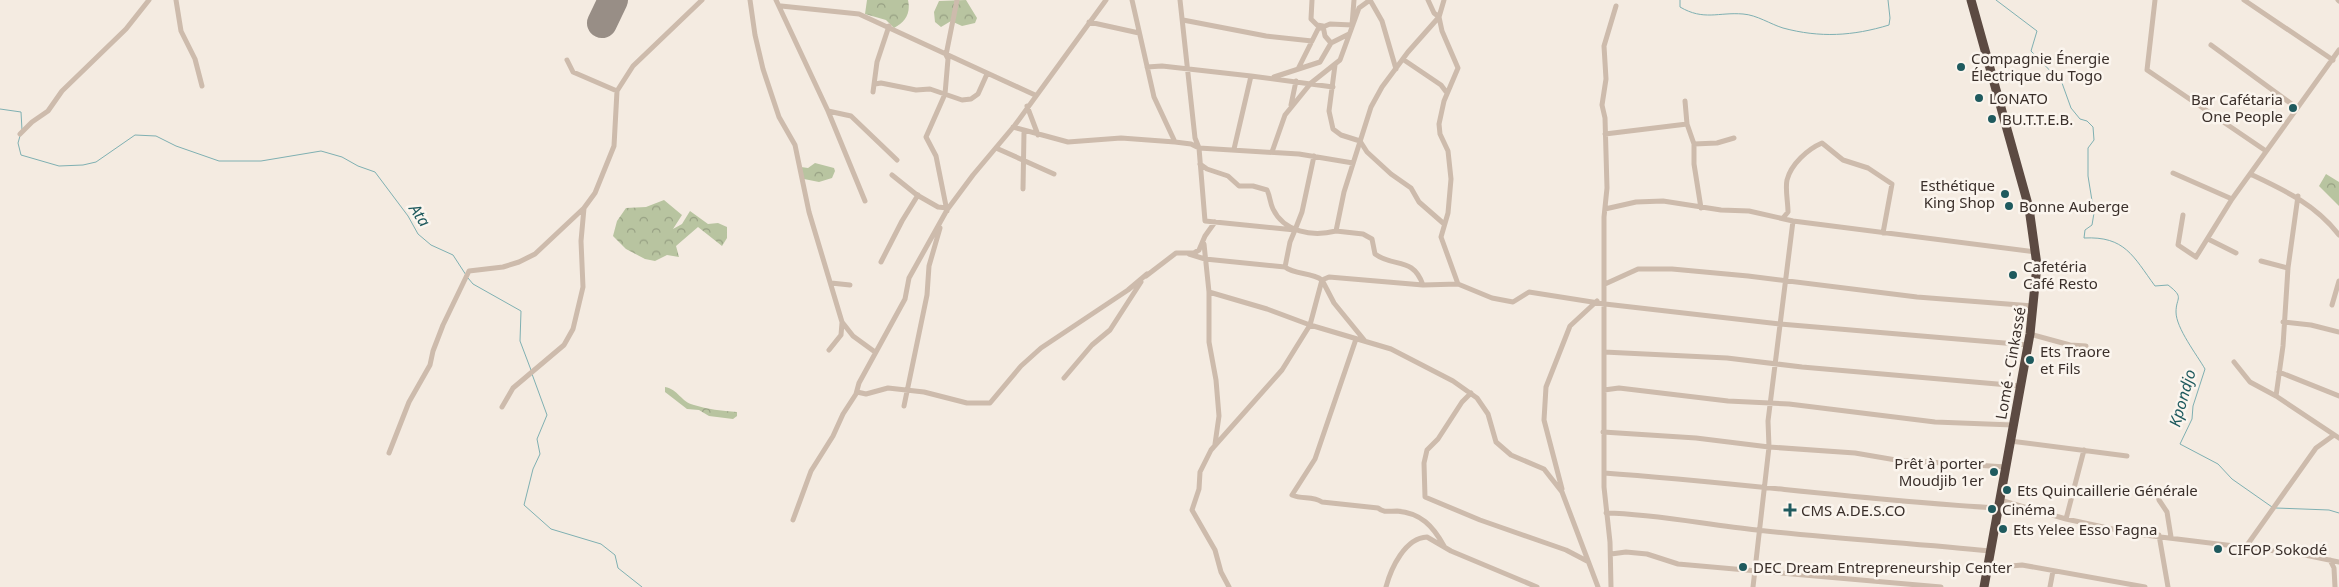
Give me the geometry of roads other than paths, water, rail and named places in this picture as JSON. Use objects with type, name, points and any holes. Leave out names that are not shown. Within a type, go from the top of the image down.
[{"type":"highway","name":"Lomé - Cinkassé","points":[[1971,0],[2029,208],[2036,252],[2034,306],[2030,334],[1984,587]]},
{"type":"street","points":[[20,134],[32,122],[48,111],[62,91],[126,29],[149,0]]},
{"type":"street","points":[[176,0],[181,31],[195,59],[202,86]]},
{"type":"street","points":[[389,453],[409,402],[430,365],[433,351],[459,294],[465,275],[469,271],[519,262],[535,254],[584,208],[595,194],[614,146],[617,91],[633,66],[702,0]]},
{"type":"street","points":[[750,0],[755,35],[764,69],[778,117],[795,146],[809,212],[842,322],[853,336],[876,352]]},
{"type":"street","points":[[776,0],[781,6],[828,111],[865,201]]},
{"type":"street","points":[[904,406],[927,295],[929,266],[933,247],[947,209],[936,156],[926,137],[945,94],[948,60],[946,55],[957,0]]},
{"type":"street","points":[[793,520],[811,471],[857,392],[905,299],[909,278],[947,209],[1013,127],[1106,0]]},
{"type":"street","points":[[1132,0],[1154,97],[1175,142]]},
{"type":"street","points":[[1180,0],[1195,138],[1199,148],[1205,221],[1205,259],[1209,292],[1208,342],[1216,380],[1219,416],[1215,444]]},
{"type":"street","points":[[1312,0],[1311,19],[1317,25],[1323,26]]},
{"type":"street","points":[[1352,25],[1354,0]]},
{"type":"street","points":[[1272,152],[1283,120],[1290,107],[1311,83],[1340,60],[1359,8],[1370,0],[1382,20],[1396,68]]},
{"type":"street","points":[[1428,0],[1434,13],[1439,17],[1442,31],[1458,68],[1452,86],[1447,93],[1439,124],[1440,134],[1447,146],[1451,172],[1448,213],[1440,236],[1458,284]]},
{"type":"street","points":[[1336,231],[1353,163],[1367,117],[1376,97],[1408,52],[1439,17],[1444,0]]},
{"type":"street","points":[[2155,0],[2147,70],[2266,151]]},
{"type":"street","points":[[2244,0],[2333,60]]},
{"type":"street","points":[[781,6],[859,14],[889,26],[946,55],[1035,95]]},
{"type":"street","points":[[1611,587],[1611,554],[1606,512],[1603,432],[1605,118],[1602,105],[1606,79],[1604,46],[1616,6]]},
{"type":"street","points":[[1183,20],[1266,36],[1312,40]]},
{"type":"street","points":[[1089,22],[1139,33]]},
{"type":"street","points":[[1298,68],[1308,53],[1315,32],[1323,26],[1330,24],[1352,25]]},
{"type":"street","points":[[873,92],[877,62],[889,26]]},
{"type":"street","points":[[1323,26],[1325,36],[1331,44]]},
{"type":"street","points":[[1272,77],[1320,62],[1331,44],[1349,34]]},
{"type":"street","points":[[2211,44],[2297,108]]},
{"type":"street","points":[[2183,215],[2178,245],[2196,257],[2232,199],[2339,50]]},
{"type":"street","points":[[567,60],[573,72],[617,91]]},
{"type":"street","points":[[1404,60],[1441,85],[1447,93]]},
{"type":"street","points":[[1335,65],[1330,111],[1333,129],[1341,135],[1360,141],[1367,152],[1391,174],[1411,188],[1419,202],[1443,223]]},
{"type":"street","points":[[1147,66],[1188,68],[1272,77],[1333,87]]},
{"type":"street","points":[[875,84],[880,83],[916,90],[930,89],[962,100],[978,94],[987,74]]},
{"type":"street","points":[[1234,149],[1251,76]]},
{"type":"street","points":[[1290,107],[1296,81]]},
{"type":"street","points":[[1685,101],[1687,124],[1694,144],[1694,164],[1701,208]]},
{"type":"street","points":[[1027,106],[1038,135]]},
{"type":"street","points":[[828,111],[851,116],[897,160]]},
{"type":"street","points":[[1605,134],[1687,124]]},
{"type":"street","points":[[1013,127],[1024,132],[1068,142],[1121,138],[1192,144],[1199,148],[1314,156],[1353,163]]},
{"type":"street","points":[[1023,189],[1024,132]]},
{"type":"street","points":[[1694,144],[1734,138]]},
{"type":"street","points":[[1783,218],[1788,212],[1786,186],[1790,172],[1808,151],[1822,142],[1843,160],[1868,168],[1892,184],[1883,232]]},
{"type":"street","points":[[996,148],[1054,174]]},
{"type":"street","points":[[1285,267],[1290,242],[1302,212],[1314,156]]},
{"type":"street","points":[[1200,164],[1207,169],[1228,176],[1239,186],[1253,186],[1267,190],[1273,210],[1285,224],[1295,230]]},
{"type":"street","points":[[2173,173],[2232,199]]},
{"type":"street","points":[[2250,174],[2298,196],[2326,218],[2339,235]]},
{"type":"street","points":[[892,175],[918,195],[938,207],[947,209]]},
{"type":"street","points":[[881,262],[918,195]]},
{"type":"street","points":[[2276,396],[2288,268],[2298,196]]},
{"type":"street","points":[[1605,210],[1630,203],[1664,202],[1701,208],[1749,211],[1793,221],[2036,252]]},
{"type":"street","points":[[502,407],[513,388],[564,345],[574,329],[584,287],[581,242],[584,208]]},
{"type":"street","points":[[1205,221],[1314,233],[1336,231],[1364,234],[1372,240],[1375,254],[1413,268],[1420,275],[1423,285]]},
{"type":"street","points":[[1753,587],[1758,530],[1769,447],[1768,421],[1772,402],[1793,221]]},
{"type":"street","points":[[857,392],[860,395],[870,394],[884,388],[931,394],[977,404],[990,403],[1021,366],[1041,348],[1128,290],[1172,255],[1182,252],[1194,253],[1199,250],[1205,236],[1215,222]]},
{"type":"street","points":[[2208,239],[2236,254]]},
{"type":"street","points":[[1182,252],[1205,259],[1285,267],[1289,270],[1315,275],[1322,280],[1334,303],[1365,341]]},
{"type":"street","points":[[2261,261],[2288,268]]},
{"type":"street","points":[[1605,284],[1632,271],[1649,269],[1785,281],[1917,298],[2034,306]]},
{"type":"street","points":[[1064,378],[1092,345],[1110,330],[1147,274]]},
{"type":"street","points":[[1322,280],[1336,278],[1423,285],[1458,284],[1502,301],[1513,302],[1529,292],[1597,301],[1605,304],[1780,324],[2028,345]]},
{"type":"street","points":[[1229,587],[1221,572],[1215,550],[1192,510],[1199,489],[1203,465],[1215,444],[1227,434],[1282,370],[1310,325],[1322,280]]},
{"type":"street","points":[[2332,305],[2339,281]]},
{"type":"street","points":[[830,283],[850,285]]},
{"type":"street","points":[[1209,292],[1391,349],[1413,359],[1471,393],[1488,414],[1496,442],[1512,455],[1544,469],[1562,492]]},
{"type":"street","points":[[1597,301],[1570,326],[1548,379],[1544,397],[1544,420],[1562,492],[1598,587]]},
{"type":"street","points":[[829,350],[841,335],[842,322]]},
{"type":"street","points":[[2283,322],[2311,325],[2339,332]]},
{"type":"street","points":[[2030,334],[2070,345],[2086,346]]},
{"type":"street","points":[[1356,339],[1315,459],[1292,495],[1316,498],[1322,502],[1378,508],[1382,512],[1412,513],[1432,525],[1444,546]]},
{"type":"street","points":[[1604,352],[1727,358],[2020,386]]},
{"type":"street","points":[[2234,362],[2250,382],[2276,396],[2336,437],[2316,448],[2245,548]]},
{"type":"street","points":[[2279,372],[2339,396]]},
{"type":"street","points":[[1604,390],[1619,388],[1728,400],[1772,402],[1935,422],[2013,425]]},
{"type":"street","points":[[1471,393],[1462,402],[1438,439],[1427,450],[1424,463],[1425,497],[1480,520],[1566,550],[1587,562]]},
{"type":"street","points":[[1603,432],[1686,437],[1769,447],[1855,453],[1896,460],[2006,467]]},
{"type":"street","points":[[2010,441],[2127,456]]},
{"type":"street","points":[[2066,519],[2084,450]]},
{"type":"street","points":[[1604,473],[1927,504],[1999,504],[2136,534],[2171,537],[2339,562]]},
{"type":"street","points":[[2157,492],[2159,500],[2167,512],[2171,537]]},
{"type":"street","points":[[1606,512],[1758,530],[1818,534],[1837,538],[1897,541],[1991,551]]},
{"type":"street","points":[[2159,536],[2168,587]]},
{"type":"street","points":[[1386,587],[1392,570],[1413,541],[1427,537],[1537,587]]},
{"type":"street","points":[[1611,554],[1626,552],[1647,554],[1678,564],[1783,572],[1878,585],[1940,587]]},
{"type":"street","points":[[2330,560],[2334,568],[2335,587]]},
{"type":"street","points":[[1988,568],[2022,565],[2145,587]]},
{"type":"street","points":[[2050,587],[2053,571]]},
{"type":"waterway","name":"Kpondjo","points":[[1680,0],[1680,7],[1696,14],[1748,15],[1783,28],[1823,34],[1862,32],[1889,25],[1888,0]]},
{"type":"waterway","name":"Kpondjo","points":[[1996,0],[2037,31],[2031,51],[2062,83],[2071,108],[2080,119],[2087,121],[2093,127],[2094,140],[2088,148],[2088,176],[2094,213],[2092,225],[2085,230],[2084,238],[2098,238],[2119,244],[2134,257],[2155,286],[2168,285],[2178,295],[2176,312],[2179,326],[2205,369],[2193,406],[2192,419],[2180,444],[2218,464],[2232,479],[2272,507]]},
{"type":"waterway","name":"Ata","points":[[0,109],[21,112],[22,130]]},
{"type":"waterway","name":"Ata","points":[[20,136],[18,143],[21,155],[59,166],[83,165],[96,162],[135,135],[156,136],[176,146],[219,161],[261,161],[321,151],[342,157],[358,166],[375,172],[408,216],[418,234],[431,245],[453,255],[466,275]]},
{"type":"waterway","name":"Ata","points":[[468,278],[473,284],[521,311],[520,341],[531,370]]},
{"type":"waterway","name":"Ata","points":[[532,374],[547,415],[537,439],[540,454],[533,469],[524,505],[551,529],[601,544],[615,555],[618,568],[642,587]]},
{"type":"waterway","name":"Kpondjo","points":[[2276,508],[2329,510],[2339,513]]},
{"type":"place","name":"Compagnie Énergie Électrique du Togo","points":[[1961,67]]},
{"type":"place","name":"LONATO","points":[[1979,98]]},
{"type":"place","name":"Bar Cafétaria One People","points":[[2293,108]]},
{"type":"place","name":"BU.T.T.E.B.","points":[[1992,119]]},
{"type":"place","name":"Esthétique King Shop","points":[[2005,194]]},
{"type":"place","name":"Bonne Auberge","points":[[2009,206]]},
{"type":"place","name":"Cafetéria Café Resto","points":[[2013,275]]},
{"type":"place","name":"Ets Traore et Fils","points":[[2030,360]]},
{"type":"place","name":"Prêt à porter Moudjib 1er","points":[[1994,472]]},
{"type":"place","name":"Ets Quincaillerie Générale","points":[[2007,490]]},
{"type":"place","name":"Cinéma","points":[[1992,509]]},
{"type":"place","name":"CMS A.DE.S.CO","points":[[1790,510]]},
{"type":"place","name":"Ets Yelee Esso Fagna","points":[[2003,529]]},
{"type":"place","name":"CIFOP Sokodé","points":[[2218,549]]},
{"type":"place","name":"DEC Dream Entrepreneurship Center","points":[[1743,567]]}]
